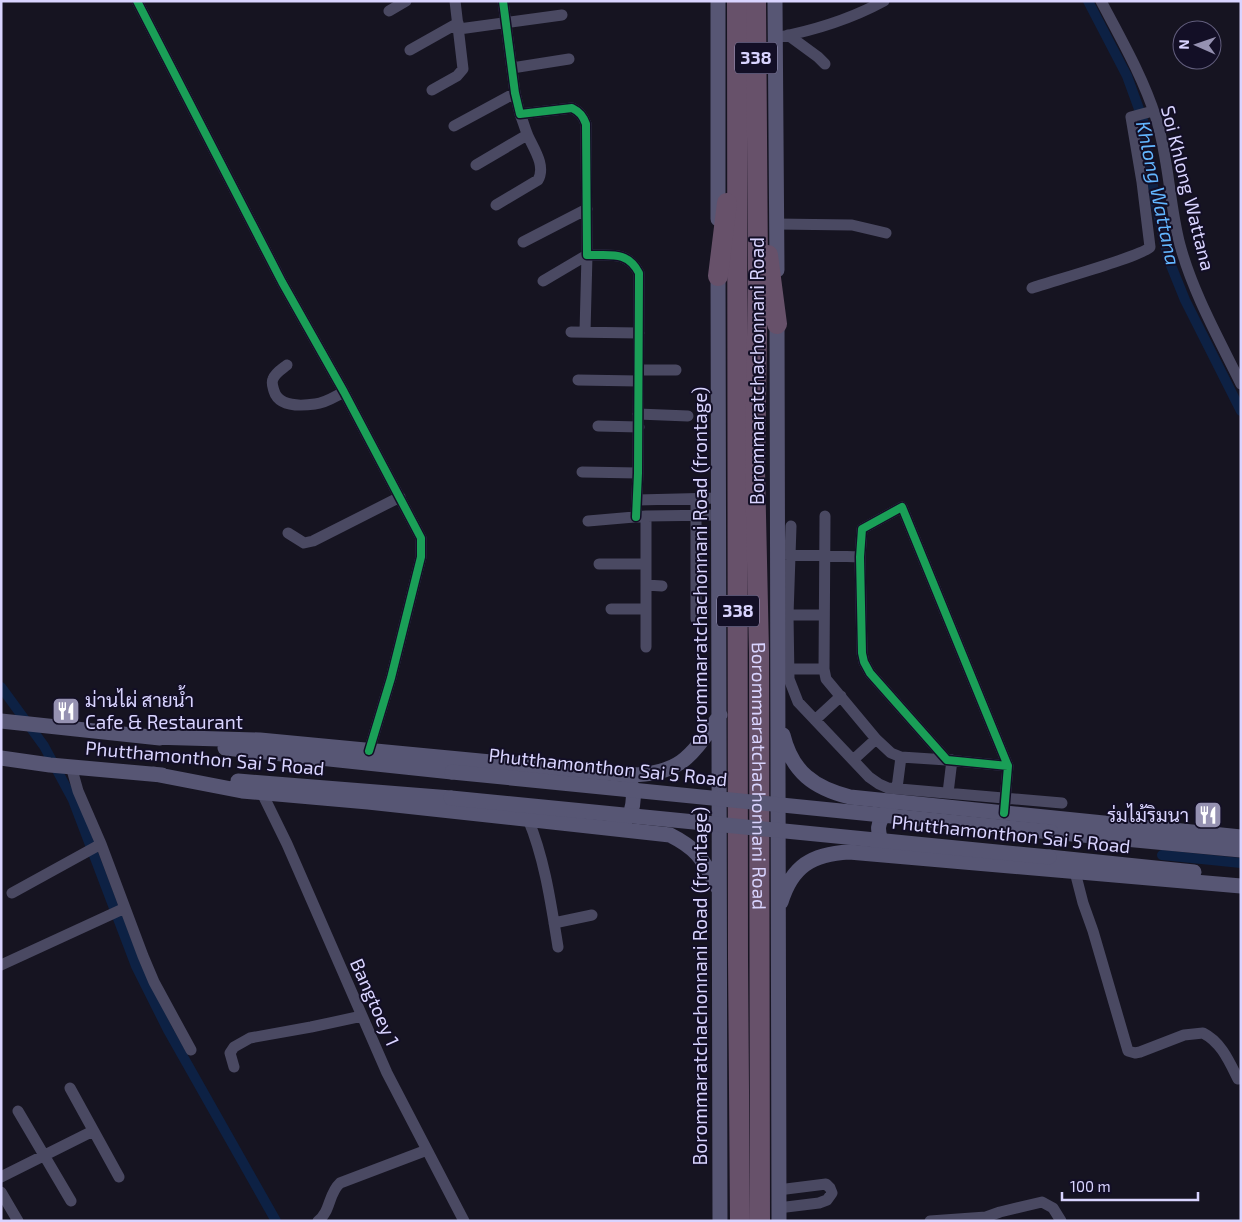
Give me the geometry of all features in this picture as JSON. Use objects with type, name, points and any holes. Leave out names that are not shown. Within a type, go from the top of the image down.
[{"type":"highway","name":"Borommaratchachonnani Road","points":[[737,1],[747,104],[758,270],[755,470],[759,662],[760,1221]]},
{"type":"highway","name":"Borommaratchachonnani Road","points":[[740,1221],[738,958],[747,104],[756,1]]},
{"type":"highway","points":[[718,276],[747,104]]},
{"type":"highway","points":[[747,104],[777,324]]},
{"type":"main road","name":"Borommaratchachonnani Road (frontage)","points":[[718,1],[720,1221]]},
{"type":"main road","name":"338","points":[[775,1],[782,37],[776,224],[784,554],[778,717],[778,1214]]},
{"type":"main road","points":[[151,737],[260,740],[617,774],[648,775],[665,771],[684,761],[692,754],[720,715]]},
{"type":"main road","points":[[778,717],[786,749],[792,763],[803,774],[831,793],[850,797],[898,795],[1005,806],[1241,837]]},
{"type":"main road","name":"Phutthamonthon Sai 5 Road","points":[[1,721],[151,737],[244,750],[452,772],[1241,850]]},
{"type":"main road","name":"Phutthamonthon Sai 5 Road","points":[[1,758],[62,766],[451,798],[1241,876]]},
{"type":"main road","points":[[154,774],[224,788],[262,793],[378,803],[670,835],[688,844],[699,855],[719,890]]},
{"type":"main road","points":[[603,827],[616,824],[626,818],[631,810],[633,792],[630,782],[617,774]]},
{"type":"main road","points":[[887,855],[878,835],[878,825],[882,816],[898,795]]},
{"type":"main road","points":[[777,915],[786,886],[793,875],[802,866],[815,858],[833,853],[849,852],[887,855],[1241,886]]},
{"type":"street","points":[[137,1],[282,282],[344,392],[421,538],[420,557],[391,678],[369,751]]},
{"type":"street","points":[[389,11],[406,1]]},
{"type":"street","points":[[432,90],[456,76],[463,69],[455,1]]},
{"type":"street","points":[[496,205],[538,180],[541,175],[538,155],[520,114],[515,93],[503,1]]},
{"type":"street","points":[[782,37],[828,24],[874,7],[884,1]]},
{"type":"street","name":"Soi Khlong Wattana","points":[[1100,1],[1124,43],[1142,82],[1164,152],[1170,198],[1180,245],[1190,275],[1241,384]]},
{"type":"street","points":[[410,50],[459,26],[506,23],[562,15]]},
{"type":"street","points":[[782,37],[818,56],[825,64]]},
{"type":"street","points":[[512,68],[569,59]]},
{"type":"street","points":[[454,126],[515,93]]},
{"type":"street","points":[[520,114],[572,108],[579,111],[584,117],[586,124],[587,209],[585,332]]},
{"type":"street","points":[[1032,288],[1148,250],[1150,247],[1142,182],[1131,117],[1151,112]]},
{"type":"street","points":[[476,165],[528,135]]},
{"type":"street","points":[[522,242],[587,209]]},
{"type":"street","points":[[776,224],[852,224],[886,233]]},
{"type":"street","points":[[543,281],[587,255],[620,256],[629,259],[639,273],[637,500],[641,516],[646,564],[646,647]]},
{"type":"street","points":[[572,332],[639,333]]},
{"type":"street","points":[[286,365],[273,379],[272,385],[275,395],[282,402],[298,405],[316,404],[325,402],[344,392]]},
{"type":"street","points":[[578,380],[676,370]]},
{"type":"street","points":[[638,414],[688,416]]},
{"type":"street","points":[[598,426],[639,427]]},
{"type":"street","points":[[582,472],[638,473]]},
{"type":"street","points":[[288,533],[304,542],[313,541],[400,497]]},
{"type":"street","points":[[637,500],[719,498]]},
{"type":"street","points":[[696,499],[696,618]]},
{"type":"street","points":[[948,793],[950,760],[870,673],[864,662],[861,640],[860,557],[862,529],[902,507],[1008,766],[1005,806]]},
{"type":"street","points":[[588,521],[641,516],[719,516]]},
{"type":"street","points":[[825,516],[823,556],[824,669],[826,679],[876,739],[891,753],[901,757],[1008,766]]},
{"type":"street","points":[[791,526],[784,554],[788,615],[788,679],[798,702],[869,777],[898,795],[948,793],[1005,806],[1062,803]]},
{"type":"street","points":[[784,554],[860,557]]},
{"type":"street","points":[[599,564],[646,564]]},
{"type":"street","points":[[646,585],[662,586]]},
{"type":"street","points":[[611,609],[646,609]]},
{"type":"street","points":[[788,615],[824,615]]},
{"type":"street","points":[[788,669],[824,669]]},
{"type":"street","points":[[815,720],[841,696]]},
{"type":"street","points":[[853,760],[876,739]]},
{"type":"street","points":[[898,795],[901,757]]},
{"type":"street","points":[[62,766],[78,791],[118,912],[191,1050]]},
{"type":"street","name":"Bangtoey 1","points":[[262,793],[292,855],[387,1073],[464,1221]]},
{"type":"street","points":[[528,819],[542,860],[558,947]]},
{"type":"street","points":[[12,893],[95,847]]},
{"type":"street","points":[[1075,872],[1128,1051],[1140,1052],[1184,1035],[1203,1033],[1215,1041],[1224,1052],[1238,1078]]},
{"type":"street","points":[[1,965],[118,912]]},
{"type":"street","points":[[554,923],[592,914]]},
{"type":"street","points":[[234,1067],[230,1052],[234,1047],[250,1038],[362,1016]]},
{"type":"street","points":[[70,1088],[119,1177]]},
{"type":"street","points":[[18,1110],[71,1201]]},
{"type":"street","points":[[1,1178],[93,1131]]},
{"type":"street","points":[[318,1221],[325,1213],[331,1194],[340,1183],[427,1150]]},
{"type":"street","points":[[778,1190],[826,1184],[832,1193],[827,1200],[778,1214]]},
{"type":"street","points":[[1,1192],[18,1221]]},
{"type":"street","points":[[930,1221],[986,1217],[1042,1202],[1053,1208],[1061,1221]]},
{"type":"waterway","name":"Khlong Wattana","points":[[1088,1],[1127,76],[1143,120],[1156,205],[1168,258],[1185,300],[1241,411]]},
{"type":"waterway","points":[[1,687],[44,746],[73,800],[136,966],[168,1030],[276,1221]]},
{"type":"waterway","points":[[1162,855],[1241,863]]},
{"type":"cycle path","points":[[137,1],[282,282],[344,392],[421,538],[421,557],[391,678],[369,751]]},
{"type":"cycle path","points":[[503,1],[515,93],[520,114],[572,108],[581,114],[586,124],[587,255],[623,257],[639,273],[636,517]]},
{"type":"cycle path","points":[[1004,813],[1008,766],[902,507],[862,529],[860,557],[862,653],[864,662],[870,673],[947,760],[1008,766]]},
{"type":"place","name":"ม่านไผ่ สายน้ำ Cafe & Restaurant","points":[[66,711]]},
{"type":"place","name":"ร่มไม้ริมนา","points":[[1208,815]]}]
